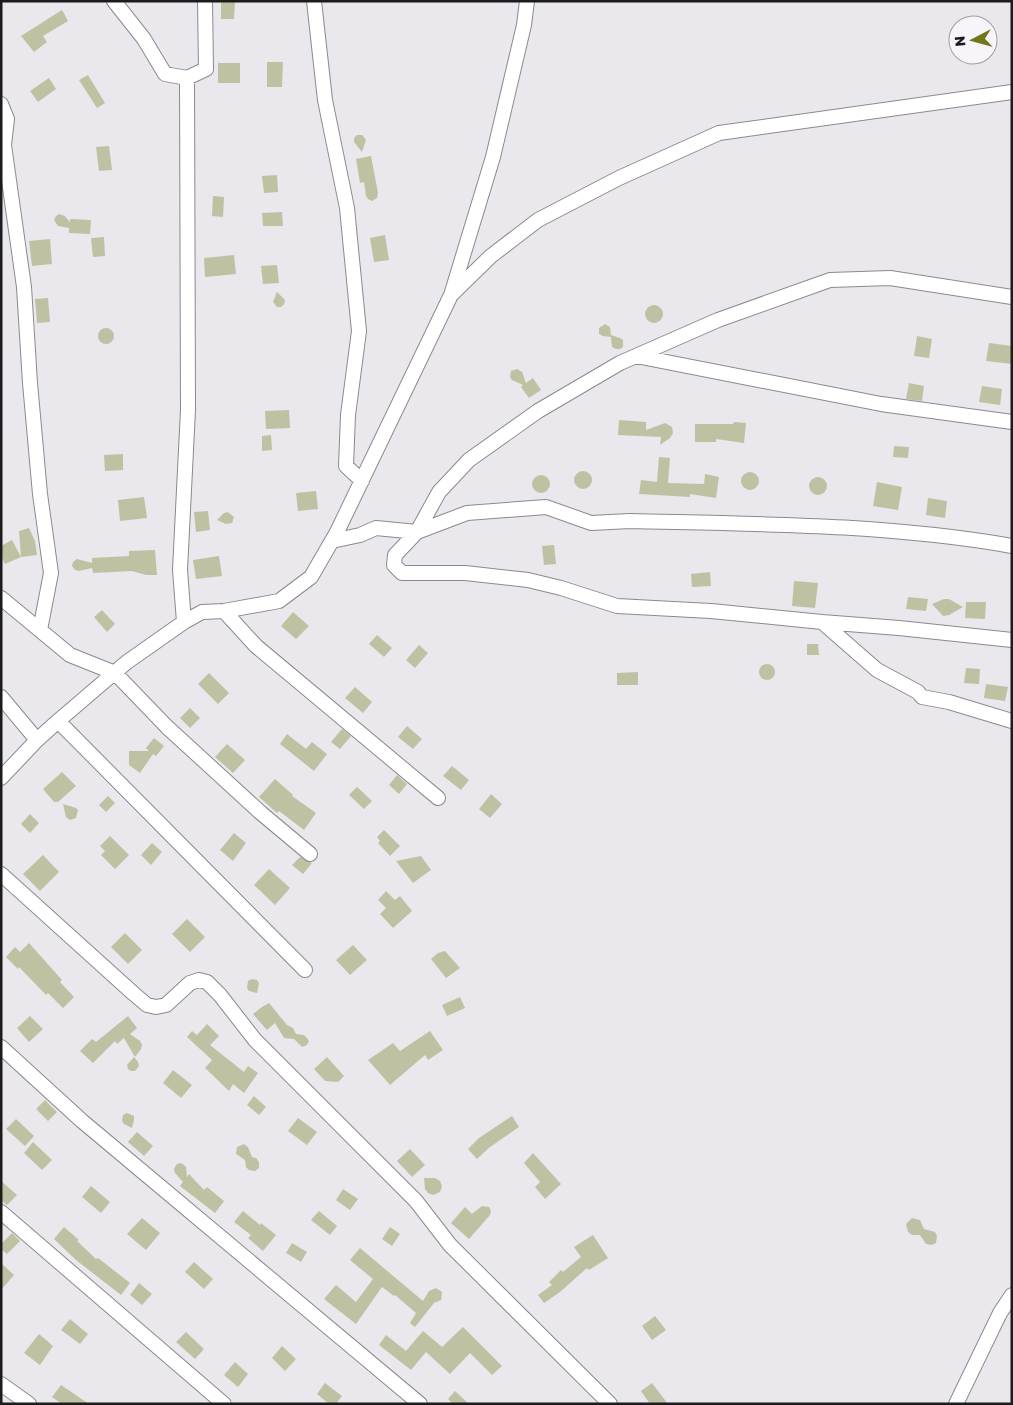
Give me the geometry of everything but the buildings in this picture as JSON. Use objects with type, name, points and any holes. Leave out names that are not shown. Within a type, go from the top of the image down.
[{"type":"street","points":[[114,1],[144,39],[165,74],[187,78],[206,69],[205,1]]},
{"type":"street","points":[[314,1],[325,100],[347,208],[359,331],[348,415],[346,466],[362,481]]},
{"type":"street","points":[[1,778],[36,740],[58,721],[115,673],[184,622],[202,612],[224,611],[279,601],[311,577],[332,541],[362,481],[451,295],[493,157],[524,25],[527,1]]},
{"type":"street","points":[[184,622],[180,570],[188,410],[187,78]]},
{"type":"street","points":[[451,295],[491,256],[538,220],[619,178],[719,133],[1012,92]]},
{"type":"street","points":[[1,104],[6,119],[4,145],[24,287],[40,494],[51,573],[40,630]]},
{"type":"street","points":[[1012,297],[890,278],[830,280],[718,320],[620,363],[538,411],[469,460],[439,492],[416,532],[395,555],[394,565],[402,573],[465,573],[528,580],[561,588],[617,606],[711,611],[1012,640]]},
{"type":"street","points":[[636,356],[881,404],[1012,422]]},
{"type":"street","points":[[332,541],[360,535],[376,528],[416,532],[467,513],[546,507],[591,522],[659,522],[874,529],[976,540],[1012,546]]},
{"type":"street","points":[[1,598],[70,655],[115,673],[181,740],[261,813],[310,854]]},
{"type":"street","points":[[224,611],[256,646],[438,798]]},
{"type":"street","points":[[822,622],[877,670],[918,692],[922,697],[950,702],[1012,720]]},
{"type":"street","points":[[1,697],[36,740]]},
{"type":"street","points":[[58,721],[306,970]]},
{"type":"street","points":[[1,874],[147,1005],[156,1007],[166,1006],[190,983],[199,980],[207,982],[220,995],[255,1040],[416,1201],[450,1245],[610,1404]]},
{"type":"street","points":[[1,1048],[82,1121],[420,1404]]},
{"type":"street","points":[[1,1212],[224,1404]]},
{"type":"street","points":[[956,1404],[1006,1316],[1012,1295]]},
{"type":"street","points":[[1,1384],[29,1404]]}]
